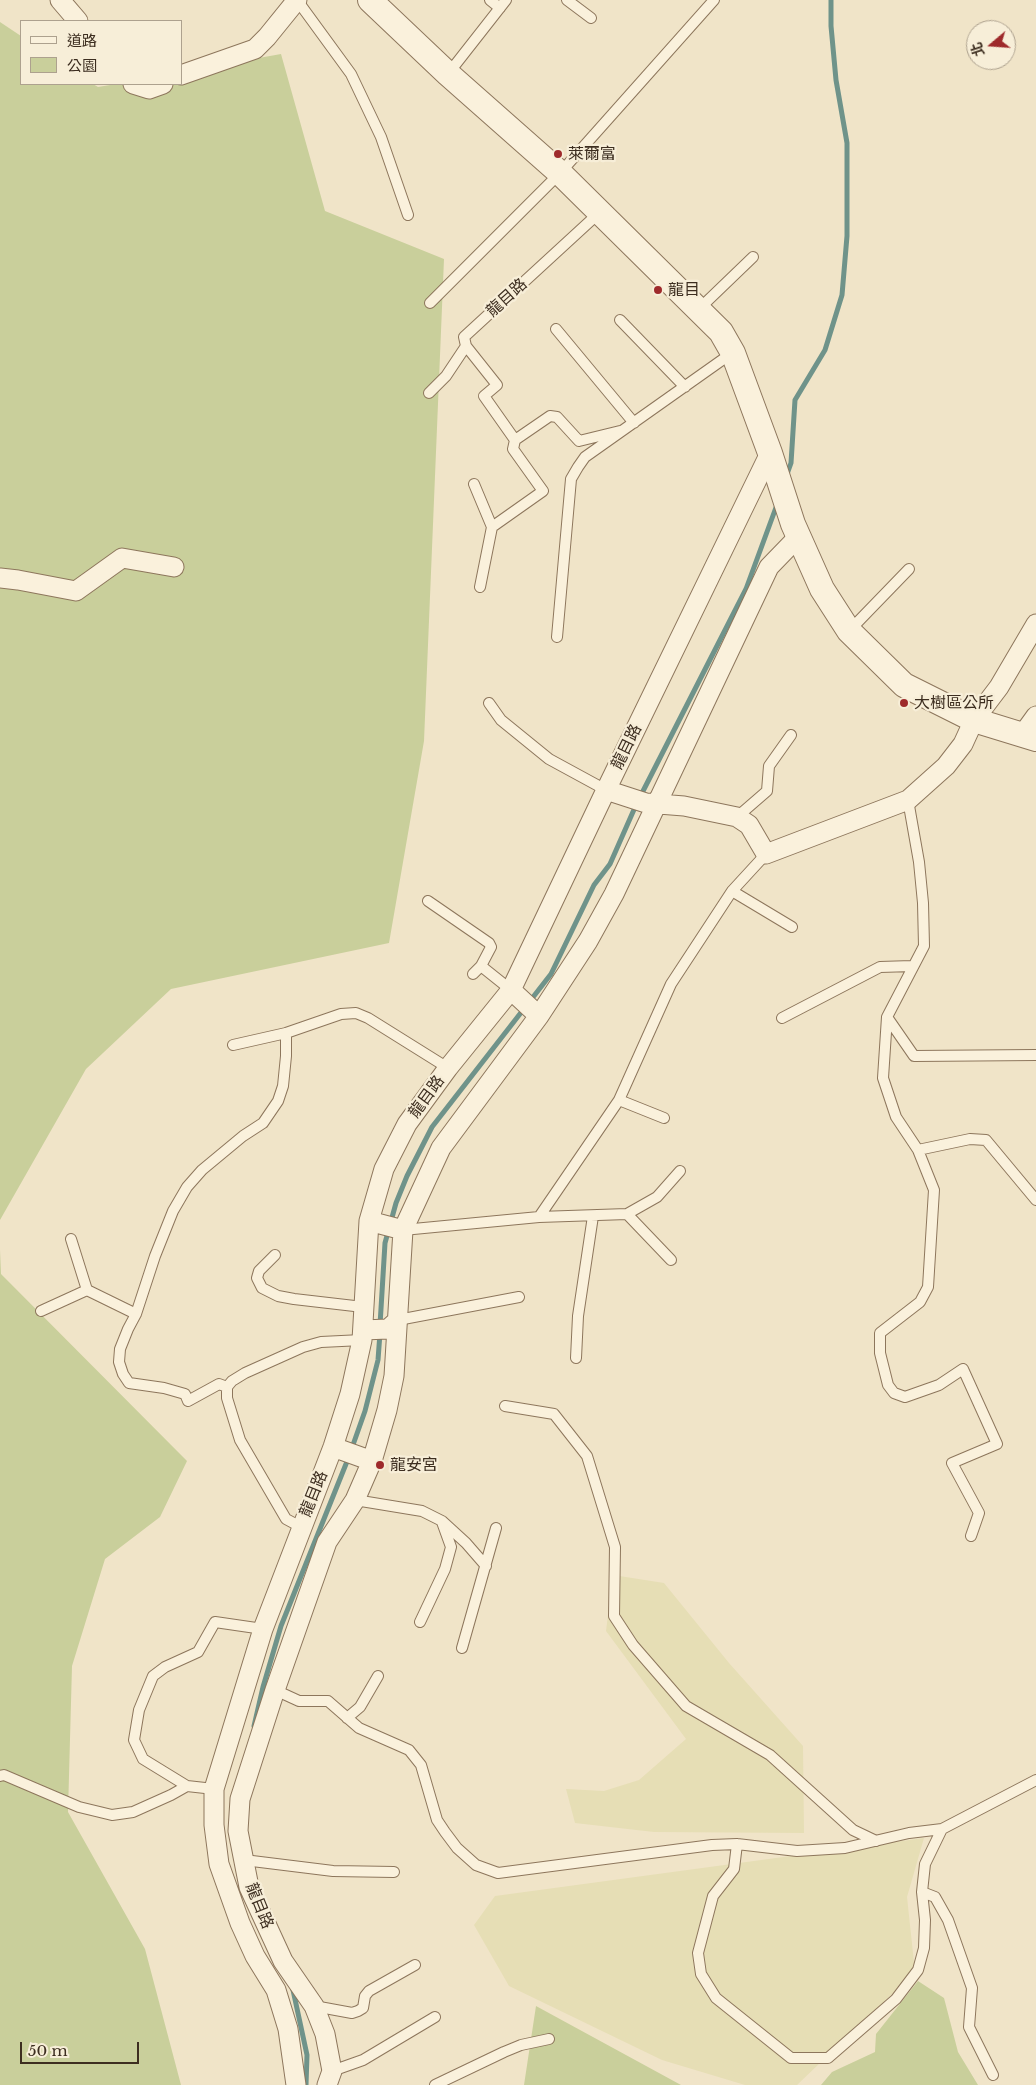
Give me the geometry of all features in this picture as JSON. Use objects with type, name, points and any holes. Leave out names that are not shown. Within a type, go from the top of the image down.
[{"type":"street","points":[[60,0],[77,20]]},
{"type":"street","points":[[182,75],[255,48],[267,37],[297,0]]},
{"type":"street","points":[[370,0],[448,74],[560,173],[721,332],[733,353],[796,530],[822,589],[850,631],[904,685],[974,720],[1032,730]]},
{"type":"street","points":[[136,85],[148,89],[160,85]]},
{"type":"street","name":"龍目路","points":[[328,2081],[325,2034],[314,2006],[283,1961],[249,1887],[238,1831],[228,1794],[263,1629],[301,1527],[336,1449],[350,1394],[364,1334],[363,1307],[374,1222],[384,1169],[407,1124],[448,1068],[515,994],[612,792],[770,453]]},
{"type":"street","name":"龍目路","points":[[296,2085],[288,2029],[276,1990],[254,1956],[240,1923],[219,1864],[214,1825],[275,1690],[327,1542],[355,1500],[389,1401],[394,1376],[393,1325],[400,1230],[441,1148],[588,941],[614,894],[651,803],[769,567],[796,530]]},
{"type":"street","points":[[0,578],[76,591],[122,558],[174,567]]},
{"type":"street","points":[[612,792],[651,803],[691,807],[737,817],[749,825],[766,854],[908,800],[946,766],[964,744],[974,720],[999,687],[1036,624]]},
{"type":"street","points":[[515,994],[537,1015]]},
{"type":"street","points":[[374,1222],[400,1230]]},
{"type":"street","points":[[364,1334],[393,1325]]},
{"type":"street","points":[[336,1449],[368,1460]]},
{"type":"lane","points":[[297,0],[351,74],[381,137],[408,215]]},
{"type":"lane","points":[[448,74],[503,4],[490,0]]},
{"type":"lane","points":[[567,0],[591,18]]},
{"type":"lane","points":[[430,303],[560,173],[714,0]]},
{"type":"lane","name":"龍目路","points":[[429,393],[446,376],[466,346],[464,337],[600,212]]},
{"type":"lane","points":[[699,309],[753,257]]},
{"type":"lane","points":[[620,320],[686,387]]},
{"type":"lane","points":[[556,329],[634,423]]},
{"type":"lane","points":[[466,346],[497,385],[484,396],[515,440],[514,449],[544,491],[492,527]]},
{"type":"lane","points":[[556,637],[571,479],[585,457],[733,353]]},
{"type":"lane","points":[[515,440],[550,416],[557,417],[579,441],[623,430]]},
{"type":"lane","points":[[474,484],[492,527],[480,587]]},
{"type":"lane","points":[[850,631],[909,569]]},
{"type":"lane","points":[[489,703],[501,720],[549,759],[612,792]]},
{"type":"lane","points":[[737,817],[767,792],[768,766],[792,735]]},
{"type":"lane","points":[[908,800],[919,862],[924,946],[887,1017],[883,1078],[896,1118],[918,1150],[934,1190],[928,1287],[920,1302],[880,1333],[880,1353],[888,1385],[894,1393],[904,1397],[939,1385],[963,1369],[997,1444],[952,1463],[979,1513],[971,1536]]},
{"type":"lane","points":[[539,1217],[619,1100],[671,984],[732,892],[766,854]]},
{"type":"lane","points":[[732,892],[792,927]]},
{"type":"lane","points":[[428,902],[489,943],[491,947],[481,966],[473,974]]},
{"type":"lane","points":[[481,966],[515,994]]},
{"type":"lane","points":[[782,1018],[880,967],[912,966]]},
{"type":"lane","points":[[233,1045],[286,1033],[340,1014],[356,1013],[368,1018],[448,1068]]},
{"type":"lane","points":[[887,1017],[914,1056],[1036,1055]]},
{"type":"lane","points":[[227,1387],[219,1384],[188,1401],[185,1394],[164,1388],[129,1383],[123,1374],[119,1362],[120,1349],[136,1314],[155,1256],[173,1211],[187,1187],[216,1159],[262,1123],[278,1101],[283,1086],[286,1033]]},
{"type":"lane","points":[[619,1100],[664,1118]]},
{"type":"lane","points":[[918,1150],[970,1138],[986,1140],[1036,1200]]},
{"type":"lane","points":[[400,1230],[539,1217],[627,1214],[657,1197],[680,1171]]},
{"type":"lane","points":[[627,1214],[671,1260]]},
{"type":"lane","points":[[576,1358],[578,1316],[593,1216]]},
{"type":"lane","points":[[71,1239],[87,1290],[136,1314]]},
{"type":"lane","points":[[276,1255],[259,1271],[257,1278],[262,1288],[278,1296],[363,1307]]},
{"type":"lane","points":[[41,1311],[87,1290]]},
{"type":"lane","points":[[393,1325],[519,1297]]},
{"type":"lane","points":[[301,1527],[286,1519],[240,1440],[227,1398],[227,1387],[232,1381],[245,1373],[303,1347],[364,1334]]},
{"type":"lane","points":[[505,1406],[554,1414],[587,1456],[615,1547],[614,1616],[633,1645],[686,1706],[770,1755],[853,1830],[876,1841]]},
{"type":"lane","points":[[355,1500],[422,1511],[442,1521],[466,1543],[486,1566]]},
{"type":"lane","points":[[420,1622],[445,1569],[450,1547],[442,1521]]},
{"type":"lane","points":[[462,1648],[496,1528]]},
{"type":"lane","points":[[228,1794],[187,1786],[143,1759],[134,1740],[139,1710],[153,1676],[165,1667],[198,1652],[215,1622],[263,1629]]},
{"type":"lane","points":[[347,1718],[360,1707],[378,1676]]},
{"type":"lane","points":[[275,1690],[299,1701],[328,1701],[359,1728],[409,1750],[421,1765],[437,1820],[445,1832],[457,1848],[476,1865],[498,1873],[738,1844],[797,1851],[845,1848],[942,1829],[1036,1780]]},
{"type":"lane","points":[[0,1776],[4,1775],[78,1808],[112,1815],[133,1812],[187,1786]]},
{"type":"lane","points":[[738,1844],[734,1869],[713,1896],[698,1953],[701,1974],[716,1998],[791,2058],[828,2058],[896,1999],[918,1970],[924,1948],[925,1920],[922,1892],[924,1864],[942,1829]]},
{"type":"lane","points":[[244,1860],[333,1871],[394,1872]]},
{"type":"lane","points":[[922,1892],[936,1897],[948,1920],[972,1988],[969,2027],[993,2075]]},
{"type":"lane","points":[[314,2006],[352,2013],[358,2012],[363,2008],[365,1996],[369,1991],[415,1965]]},
{"type":"lane","points":[[328,2081],[435,2017]]},
{"type":"lane","points":[[435,2085],[521,2045],[550,2039]]},
{"type":"shaded area","points":[[613,1575],[664,1583],[729,1663],[803,1746],[804,1833],[654,1832],[575,1823],[566,1789],[604,1791],[639,1780],[686,1739],[606,1631]]},
{"type":"shaded area","points":[[924,1838],[907,1897],[915,1972],[797,2085],[745,2085],[662,2060],[509,1986],[474,1925],[495,1896]]},
{"type":"green space","points":[[0,22],[20,35],[20,85],[95,85],[98,87],[110,85],[182,85],[182,72],[281,54],[325,211],[444,259],[424,741],[389,943],[171,989],[86,1069],[0,1220]]},
{"type":"green space","points":[[0,1250],[1,1274],[187,1461],[160,1517],[105,1559],[72,1666],[68,1812],[145,1949],[181,2085],[0,2085]]},
{"type":"green space","points":[[918,1981],[944,1998],[958,2052],[978,2085],[821,2085],[832,2072],[875,2052],[876,2034]]},
{"type":"green space","points":[[536,2006],[681,2085],[524,2085]]},
{"type":"waterway","points":[[786,477],[791,463],[795,400],[825,350],[842,295],[847,236],[847,143],[836,80],[831,26],[831,0]]},
{"type":"waterway","points":[[640,797],[746,589],[778,502]]},
{"type":"waterway","points":[[380,1325],[385,1243],[396,1203],[407,1176],[432,1127],[551,974],[594,885],[610,864],[636,805]]},
{"type":"waterway","points":[[254,1726],[281,1626],[348,1459],[365,1411],[378,1360],[380,1333]]},
{"type":"waterway","points":[[293,1990],[307,2055],[306,2085]]},
{"type":"place","name":"萊爾富","points":[[558,154]]},
{"type":"place","name":"龍目","points":[[658,290]]},
{"type":"place","name":"大樹區公所","points":[[904,703]]},
{"type":"place","name":"龍安宮","points":[[380,1465]]}]
